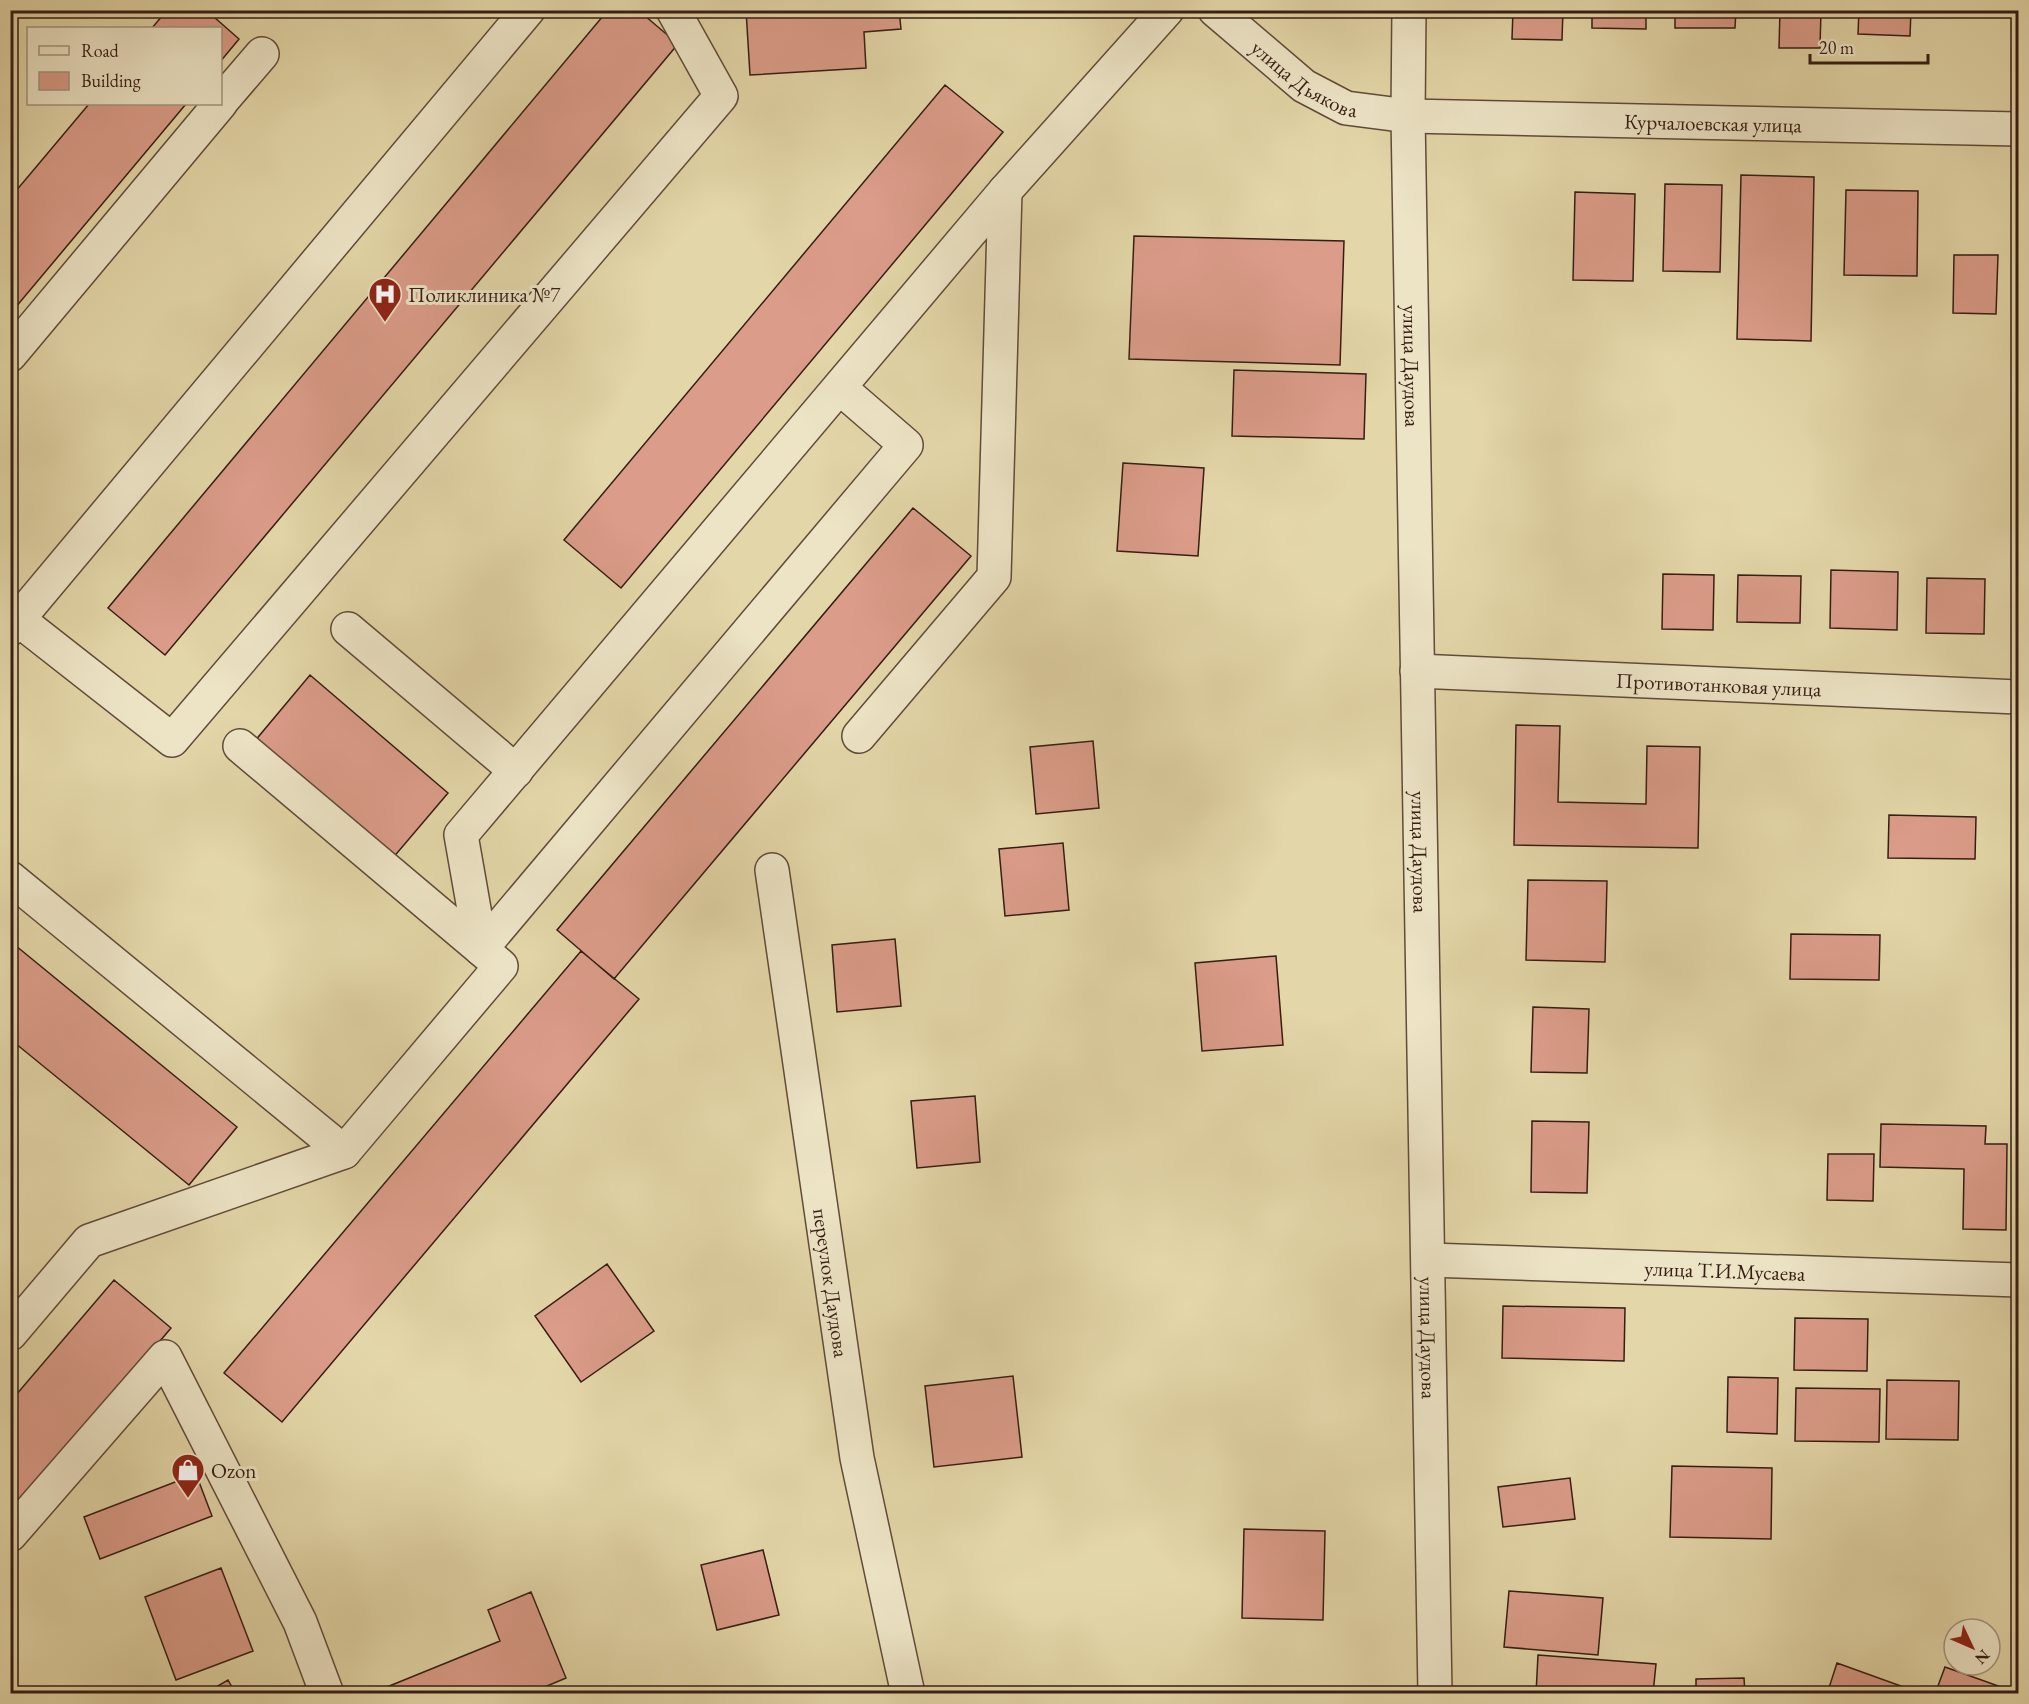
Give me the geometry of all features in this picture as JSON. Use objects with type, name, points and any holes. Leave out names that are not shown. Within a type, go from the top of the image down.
[{"type":"street","points":[[528,10],[13,621],[172,740],[721,96],[673,10]]},
{"type":"street","points":[[481,949],[461,835],[1005,191],[1167,10]]},
{"type":"street","name":"улица Дьякова","points":[[1215,10],[1304,86],[1346,108],[1408,116]]},
{"type":"street","name":"улица Даудова","points":[[1409,10],[1408,116],[1435,1694]]},
{"type":"street","points":[[222,101],[262,54]]},
{"type":"street","points":[[10,355],[218,105]]},
{"type":"street","name":"Курчалоевская улица","points":[[1408,116],[2019,129]]},
{"type":"street","points":[[860,736],[994,577],[1005,191]]},
{"type":"street","points":[[481,949],[906,445],[840,388]]},
{"type":"street","points":[[348,628],[516,771]]},
{"type":"street","name":"Противотанковая улица","points":[[1417,670],[2019,697]]},
{"type":"street","points":[[10,1334],[89,1241],[344,1152],[501,966],[240,746]]},
{"type":"street","name":"переулок Даудова","points":[[772,870],[857,1458],[908,1694]]},
{"type":"street","points":[[10,878],[344,1152]]},
{"type":"street","name":"улица Т.И.Мусаева","points":[[1429,1260],[2019,1280]]},
{"type":"street","points":[[10,1535],[165,1357],[300,1622],[327,1694]]},
{"type":"building","points":[[167,10],[206,10],[239,39],[222,60],[222,27],[153,27]]},
{"type":"building","points":[[608,10],[638,10],[678,44],[165,655],[108,608]]},
{"type":"building","points":[[746,10],[899,10],[901,29],[864,32],[866,68],[750,75]]},
{"type":"building","points":[[1513,10],[1563,10],[1562,40],[1512,39]]},
{"type":"building","points":[[1592,10],[1646,10],[1646,29],[1592,28]]},
{"type":"building","points":[[1675,10],[1736,10],[1735,28],[1675,28]]},
{"type":"building","points":[[1780,10],[1821,10],[1820,48],[1779,48]]},
{"type":"building","points":[[1859,10],[1911,10],[1910,36],[1858,34]]},
{"type":"building","points":[[945,85],[1003,132],[621,588],[564,540]]},
{"type":"building","points":[[88,105],[185,105],[10,314],[10,198]]},
{"type":"building","points":[[1741,175],[1814,177],[1811,341],[1737,339]]},
{"type":"building","points":[[1665,184],[1722,185],[1720,272],[1663,271]]},
{"type":"building","points":[[1846,190],[1918,191],[1917,276],[1844,275]]},
{"type":"building","points":[[1575,192],[1635,194],[1633,281],[1573,280]]},
{"type":"building","points":[[1134,236],[1344,241],[1340,365],[1129,359]]},
{"type":"building","points":[[1954,255],[1998,255],[1996,314],[1953,313]]},
{"type":"building","points":[[1234,370],[1366,374],[1364,439],[1232,436]]},
{"type":"building","points":[[1123,463],[1204,468],[1198,556],[1117,551]]},
{"type":"building","points":[[913,508],[971,556],[614,979],[557,930]]},
{"type":"building","points":[[1831,570],[1898,572],[1897,630],[1830,628]]},
{"type":"building","points":[[2017,573],[2018,633],[2016,633]]},
{"type":"building","points":[[1663,574],[1714,575],[1713,630],[1662,629]]},
{"type":"building","points":[[1738,575],[1801,576],[1800,623],[1737,622]]},
{"type":"building","points":[[1927,578],[1985,579],[1984,634],[1926,633]]},
{"type":"building","points":[[310,675],[448,793],[392,859],[254,742]]},
{"type":"building","points":[[1516,725],[1560,726],[1558,802],[1646,804],[1647,746],[1700,747],[1698,848],[1514,845]]},
{"type":"building","points":[[1093,741],[1099,808],[1036,814],[1030,747]]},
{"type":"building","points":[[1889,815],[1976,817],[1975,859],[1888,858]]},
{"type":"building","points":[[1063,843],[1069,910],[1005,916],[999,849]]},
{"type":"building","points":[[1528,880],[1607,881],[1605,962],[1526,960]]},
{"type":"building","points":[[1791,934],[1880,935],[1879,980],[1790,979]]},
{"type":"building","points":[[895,939],[901,1006],[837,1012],[832,945]]},
{"type":"building","points":[[10,941],[237,1127],[189,1185],[10,1039]]},
{"type":"building","points":[[581,951],[639,999],[282,1422],[224,1373]]},
{"type":"building","points":[[1276,956],[1283,1045],[1202,1051],[1195,963]]},
{"type":"building","points":[[1533,1007],[1589,1009],[1587,1073],[1531,1072]]},
{"type":"building","points":[[975,1096],[980,1162],[917,1168],[911,1101]]},
{"type":"building","points":[[1532,1121],[1589,1122],[1587,1193],[1531,1192]]},
{"type":"building","points":[[1881,1124],[1986,1126],[1985,1144],[2007,1144],[2006,1230],[1963,1229],[1964,1169],[1880,1167]]},
{"type":"building","points":[[1828,1154],[1874,1154],[1873,1201],[1827,1200]]},
{"type":"building","points":[[607,1264],[654,1331],[581,1382],[535,1316]]},
{"type":"building","points":[[114,1280],[171,1328],[10,1518],[10,1402]]},
{"type":"building","points":[[1503,1306],[1625,1308],[1624,1361],[1502,1358]]},
{"type":"building","points":[[1795,1318],[1868,1319],[1867,1371],[1794,1370]]},
{"type":"building","points":[[1013,1376],[1022,1457],[934,1467],[925,1386]]},
{"type":"building","points":[[1728,1377],[1778,1378],[1777,1434],[1727,1432]]},
{"type":"building","points":[[1887,1380],[1959,1381],[1958,1440],[1886,1439]]},
{"type":"building","points":[[1796,1388],[1880,1389],[1879,1442],[1795,1441]]},
{"type":"building","points":[[1672,1466],[1772,1468],[1771,1539],[1670,1537]]},
{"type":"building","points":[[196,1474],[212,1516],[100,1559],[84,1517]]},
{"type":"building","points":[[1570,1478],[1575,1519],[1503,1527],[1498,1487]]},
{"type":"building","points":[[1244,1529],[1325,1531],[1323,1620],[1242,1618]]},
{"type":"building","points":[[763,1550],[779,1615],[717,1630],[701,1565]]},
{"type":"building","points":[[221,1568],[253,1651],[176,1680],[145,1597]]},
{"type":"building","points":[[1509,1591],[1603,1598],[1598,1655],[1504,1647]]},
{"type":"building","points":[[531,1592],[566,1678],[528,1694],[378,1694],[377,1691],[500,1641],[488,1610]]},
{"type":"building","points":[[1538,1655],[1656,1664],[1653,1694],[1536,1694]]},
{"type":"building","points":[[1837,1663],[1923,1694],[1827,1694]]},
{"type":"building","points":[[1942,1675],[1942,1677],[1973,1677],[2018,1693],[2018,1694],[1935,1694]]},
{"type":"building","points":[[1744,1678],[1745,1694],[1696,1694],[1696,1679]]},
{"type":"building","points":[[228,1680],[236,1694],[204,1694]]},
{"type":"place","name":"Поликлиника №7","points":[[385,323]]},
{"type":"place","name":"Ozon","points":[[188,1499]]}]
